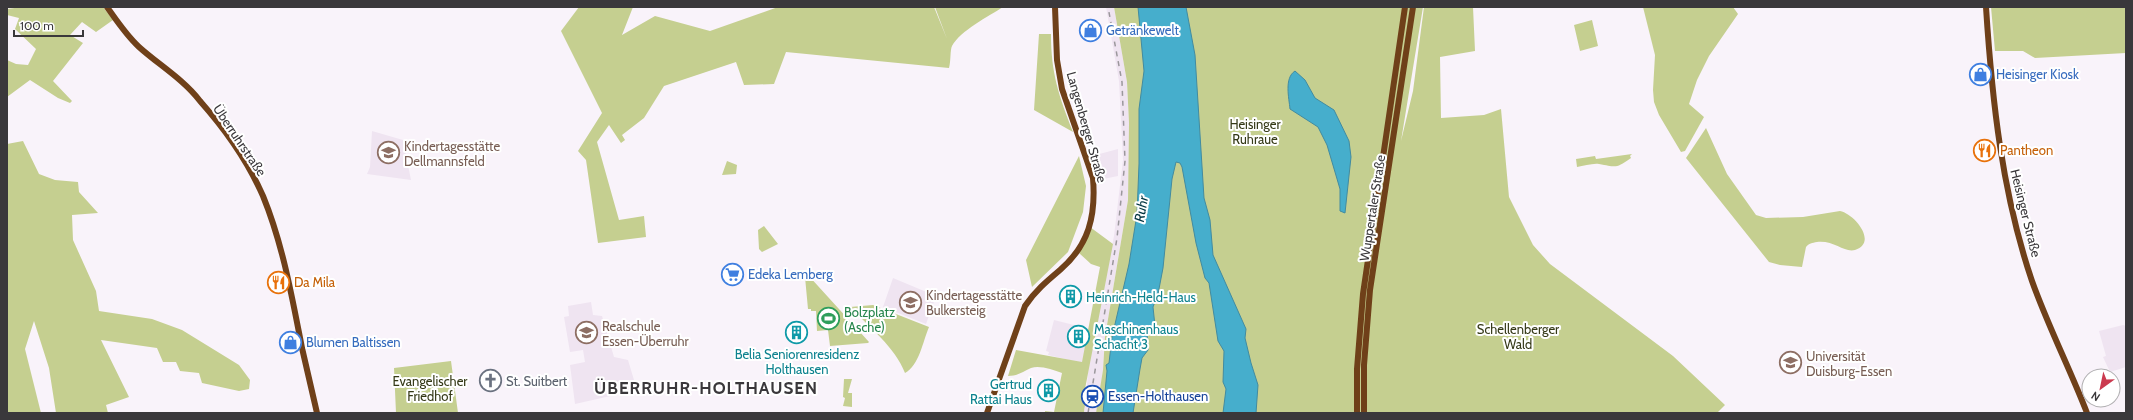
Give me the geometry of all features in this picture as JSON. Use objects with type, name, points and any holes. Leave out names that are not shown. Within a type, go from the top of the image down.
[{"type":"main road","name":"Überruhrstraße","points":[[107,7],[130,38],[172,73],[199,99],[229,139],[255,181],[263,197],[279,245],[296,311],[302,348],[317,413]]},
{"type":"main road","name":"Langenberger Straße","points":[[987,413],[1026,306],[1033,294],[1076,254],[1084,241],[1092,215],[1094,192],[1093,178],[1062,89],[1056,60],[1055,7]]},
{"type":"main road","name":"Wuppertaler Straße","points":[[1357,413],[1357,369],[1363,294],[1405,7]]},
{"type":"main road","name":"Wuppertaler Straße","points":[[1364,413],[1364,365],[1370,297],[1413,7]]},
{"type":"main road","name":"Heisinger Straße","points":[[1986,7],[1997,127],[2012,208],[2027,265],[2038,299],[2087,413]]},
{"type":"shaded area","points":[[1106,7],[1114,7],[1127,82],[1129,123],[1128,200],[1105,337],[1099,403],[1096,413],[1084,413],[1089,363],[1114,236],[1123,160],[1119,81]]},
{"type":"shaded area","name":"Kindertagesstätte Dellmannsfeld","points":[[372,131],[403,140],[411,180],[367,174],[370,167]]},
{"type":"shaded area","points":[[1118,149],[1118,176],[1098,180],[1092,156]]},
{"type":"shaded area","name":"Kindertagesstätte Bulkersteig","points":[[893,278],[936,296],[926,324],[883,307]]},
{"type":"shaded area","points":[[591,302],[593,315],[602,316],[614,357],[628,360],[637,390],[575,404],[570,365],[585,362],[583,350],[570,352],[564,317],[569,316],[568,306]]},
{"type":"shaded area","points":[[1054,320],[1090,329],[1082,363],[1048,355],[1049,352],[1046,351]]},
{"type":"shaded area","points":[[2123,325],[2126,326],[2126,367],[2121,369],[2108,368],[2103,357],[2106,356],[2099,331]]},
{"type":"green space","points":[[22,7],[103,7],[113,20],[96,32],[82,22],[70,35],[83,43],[53,81],[72,101],[70,103],[58,98],[30,80],[7,97],[7,60],[16,64],[28,65],[36,49],[15,29],[19,18],[7,15],[7,9]]},
{"type":"green space","points":[[579,7],[633,7],[622,35],[655,16],[710,31],[778,7],[934,7],[947,39],[935,7],[1003,7],[975,24],[956,40],[951,48],[949,68],[786,52],[774,84],[744,85],[736,62],[664,86],[644,118],[622,135],[625,140],[621,143],[609,125],[597,142],[619,220],[644,216],[646,237],[598,243],[586,160],[578,151],[602,113],[561,31]]},
{"type":"green space","points":[[1114,7],[1423,7],[1401,141],[1413,91],[1424,7],[1473,7],[1475,51],[1440,57],[1441,118],[1484,115],[1501,109],[1509,197],[1533,245],[1550,264],[1673,356],[1725,405],[1717,413],[1096,413],[1103,370],[1105,337],[1128,200],[1129,123],[1127,82]]},
{"type":"green space","points":[[1643,7],[1733,7],[1738,14],[1709,56],[1697,80],[1689,104],[1704,117],[1685,151],[1681,152],[1659,115],[1654,102],[1653,90],[1655,55]]},
{"type":"green space","points":[[1991,7],[2126,7],[2126,53],[2035,58],[2023,51],[1995,51]]},
{"type":"green space","points":[[1592,20],[1598,46],[1580,51],[1574,25]]},
{"type":"green space","points":[[1039,34],[1051,34],[1054,73],[1073,132],[1034,110]]},
{"type":"green space","points":[[1706,128],[1727,174],[1756,215],[1766,218],[1803,217],[1840,211],[1852,217],[1862,229],[1864,241],[1862,246],[1855,250],[1847,250],[1829,243],[1817,242],[1809,244],[1806,247],[1802,267],[1780,265],[1769,262],[1686,158]]},
{"type":"green space","points":[[23,141],[39,174],[55,180],[78,182],[79,192],[98,213],[72,215],[73,240],[96,291],[99,311],[152,319],[182,330],[239,365],[250,380],[249,389],[239,391],[202,383],[199,373],[180,371],[176,362],[163,362],[157,348],[101,340],[129,397],[106,405],[108,413],[56,413],[49,368],[34,321],[25,349],[41,413],[7,413],[7,144]]},
{"type":"green space","points":[[1632,154],[1630,156],[1631,158],[1619,166],[1591,164],[1577,167],[1576,159],[1595,156],[1596,159]]},
{"type":"green space","points":[[1079,156],[1086,186],[1083,212],[1068,252],[1032,287],[1026,260]]},
{"type":"green space","points":[[727,161],[737,165],[736,174],[722,175]]},
{"type":"green space","points":[[764,226],[778,244],[762,252],[759,249],[758,230]]},
{"type":"green space","points":[[1090,227],[1113,244],[1085,389],[1086,398],[1084,413],[1045,413],[1045,411],[1054,412],[1062,373],[1046,368],[1035,367],[1017,375],[1008,376],[1016,350],[1082,362],[1100,267],[1091,264],[1079,253]]},
{"type":"green space","points":[[808,275],[869,342],[868,343],[830,346],[828,330],[817,331],[816,311],[811,311],[811,309],[808,309],[805,277]]},
{"type":"green space","points":[[873,305],[929,327],[914,365],[905,373],[901,364],[888,346],[850,307]]},
{"type":"green space","name":"Evangelischer Friedhof","points":[[451,361],[458,413],[396,413],[394,368]]},
{"type":"green space","points":[[844,379],[852,379],[848,393],[852,393],[852,407],[843,406],[845,398],[843,397]]},
{"type":"water","name":"Ruhr","points":[[1138,7],[1186,7],[1195,55],[1204,198],[1210,220],[1213,255],[1246,329],[1245,338],[1258,385],[1256,413],[1223,413],[1226,389],[1223,382],[1224,351],[1218,341],[1209,283],[1205,278],[1196,243],[1182,167],[1180,163],[1176,162],[1172,179],[1163,268],[1158,294],[1153,307],[1155,326],[1147,333],[1148,350],[1142,358],[1133,413],[1103,413],[1107,371],[1106,365],[1109,363],[1112,337],[1129,264],[1137,214],[1139,109],[1144,71]]},
{"type":"water","points":[[1295,71],[1305,80],[1315,98],[1334,110],[1349,141],[1351,157],[1345,213],[1340,211],[1340,189],[1327,145],[1318,127],[1290,109],[1288,83],[1289,78]]},
{"type":"railway","points":[[1088,413],[1117,238],[1125,161],[1122,82],[1108,7]]},
{"type":"place","name":"Getränkewelt","points":[[1090,30]]},
{"type":"place","name":"Heisinger Kiosk","points":[[1980,74]]},
{"type":"place","name":"Pantheon","points":[[1984,150]]},
{"type":"place","name":"Kindertagesstätte Dellmannsfeld","points":[[388,153]]},
{"type":"place","name":"Edeka Lemberg","points":[[732,274]]},
{"type":"place","name":"Da Mila","points":[[278,282]]},
{"type":"place","name":"Heinrich-Held-Haus","points":[[1070,297]]},
{"type":"place","name":"Kindertagesstätte Bulkersteig","points":[[910,302]]},
{"type":"place","name":"Bolzplatz (Asche)","points":[[828,319]]},
{"type":"place","name":"Belia Seniorenresidenz Holthausen","points":[[797,332]]},
{"type":"place","name":"Realschule Essen-Überruhr","points":[[587,333]]},
{"type":"place","name":"Maschinenhaus Schacht 3","points":[[1078,336]]},
{"type":"place","name":"Blumen Baltissen","points":[[291,342]]},
{"type":"place","name":"Universität Duisburg-Essen","points":[[1791,363]]},
{"type":"place","name":"St. Suitbert","points":[[490,381]]},
{"type":"place","name":"Gertrud Rattai Haus","points":[[1048,391]]},
{"type":"place","name":"Essen-Holthausen","points":[[1092,396]]},
{"type":"district","name":"ÜBERRUHR-HOLTHAUSEN","points":[[706,388]]},
{"type":"park label","name":"Heisinger Ruhraue","points":[[1255,132]]},
{"type":"park label","name":"Schellenberger Wald","points":[[1518,336]]}]
